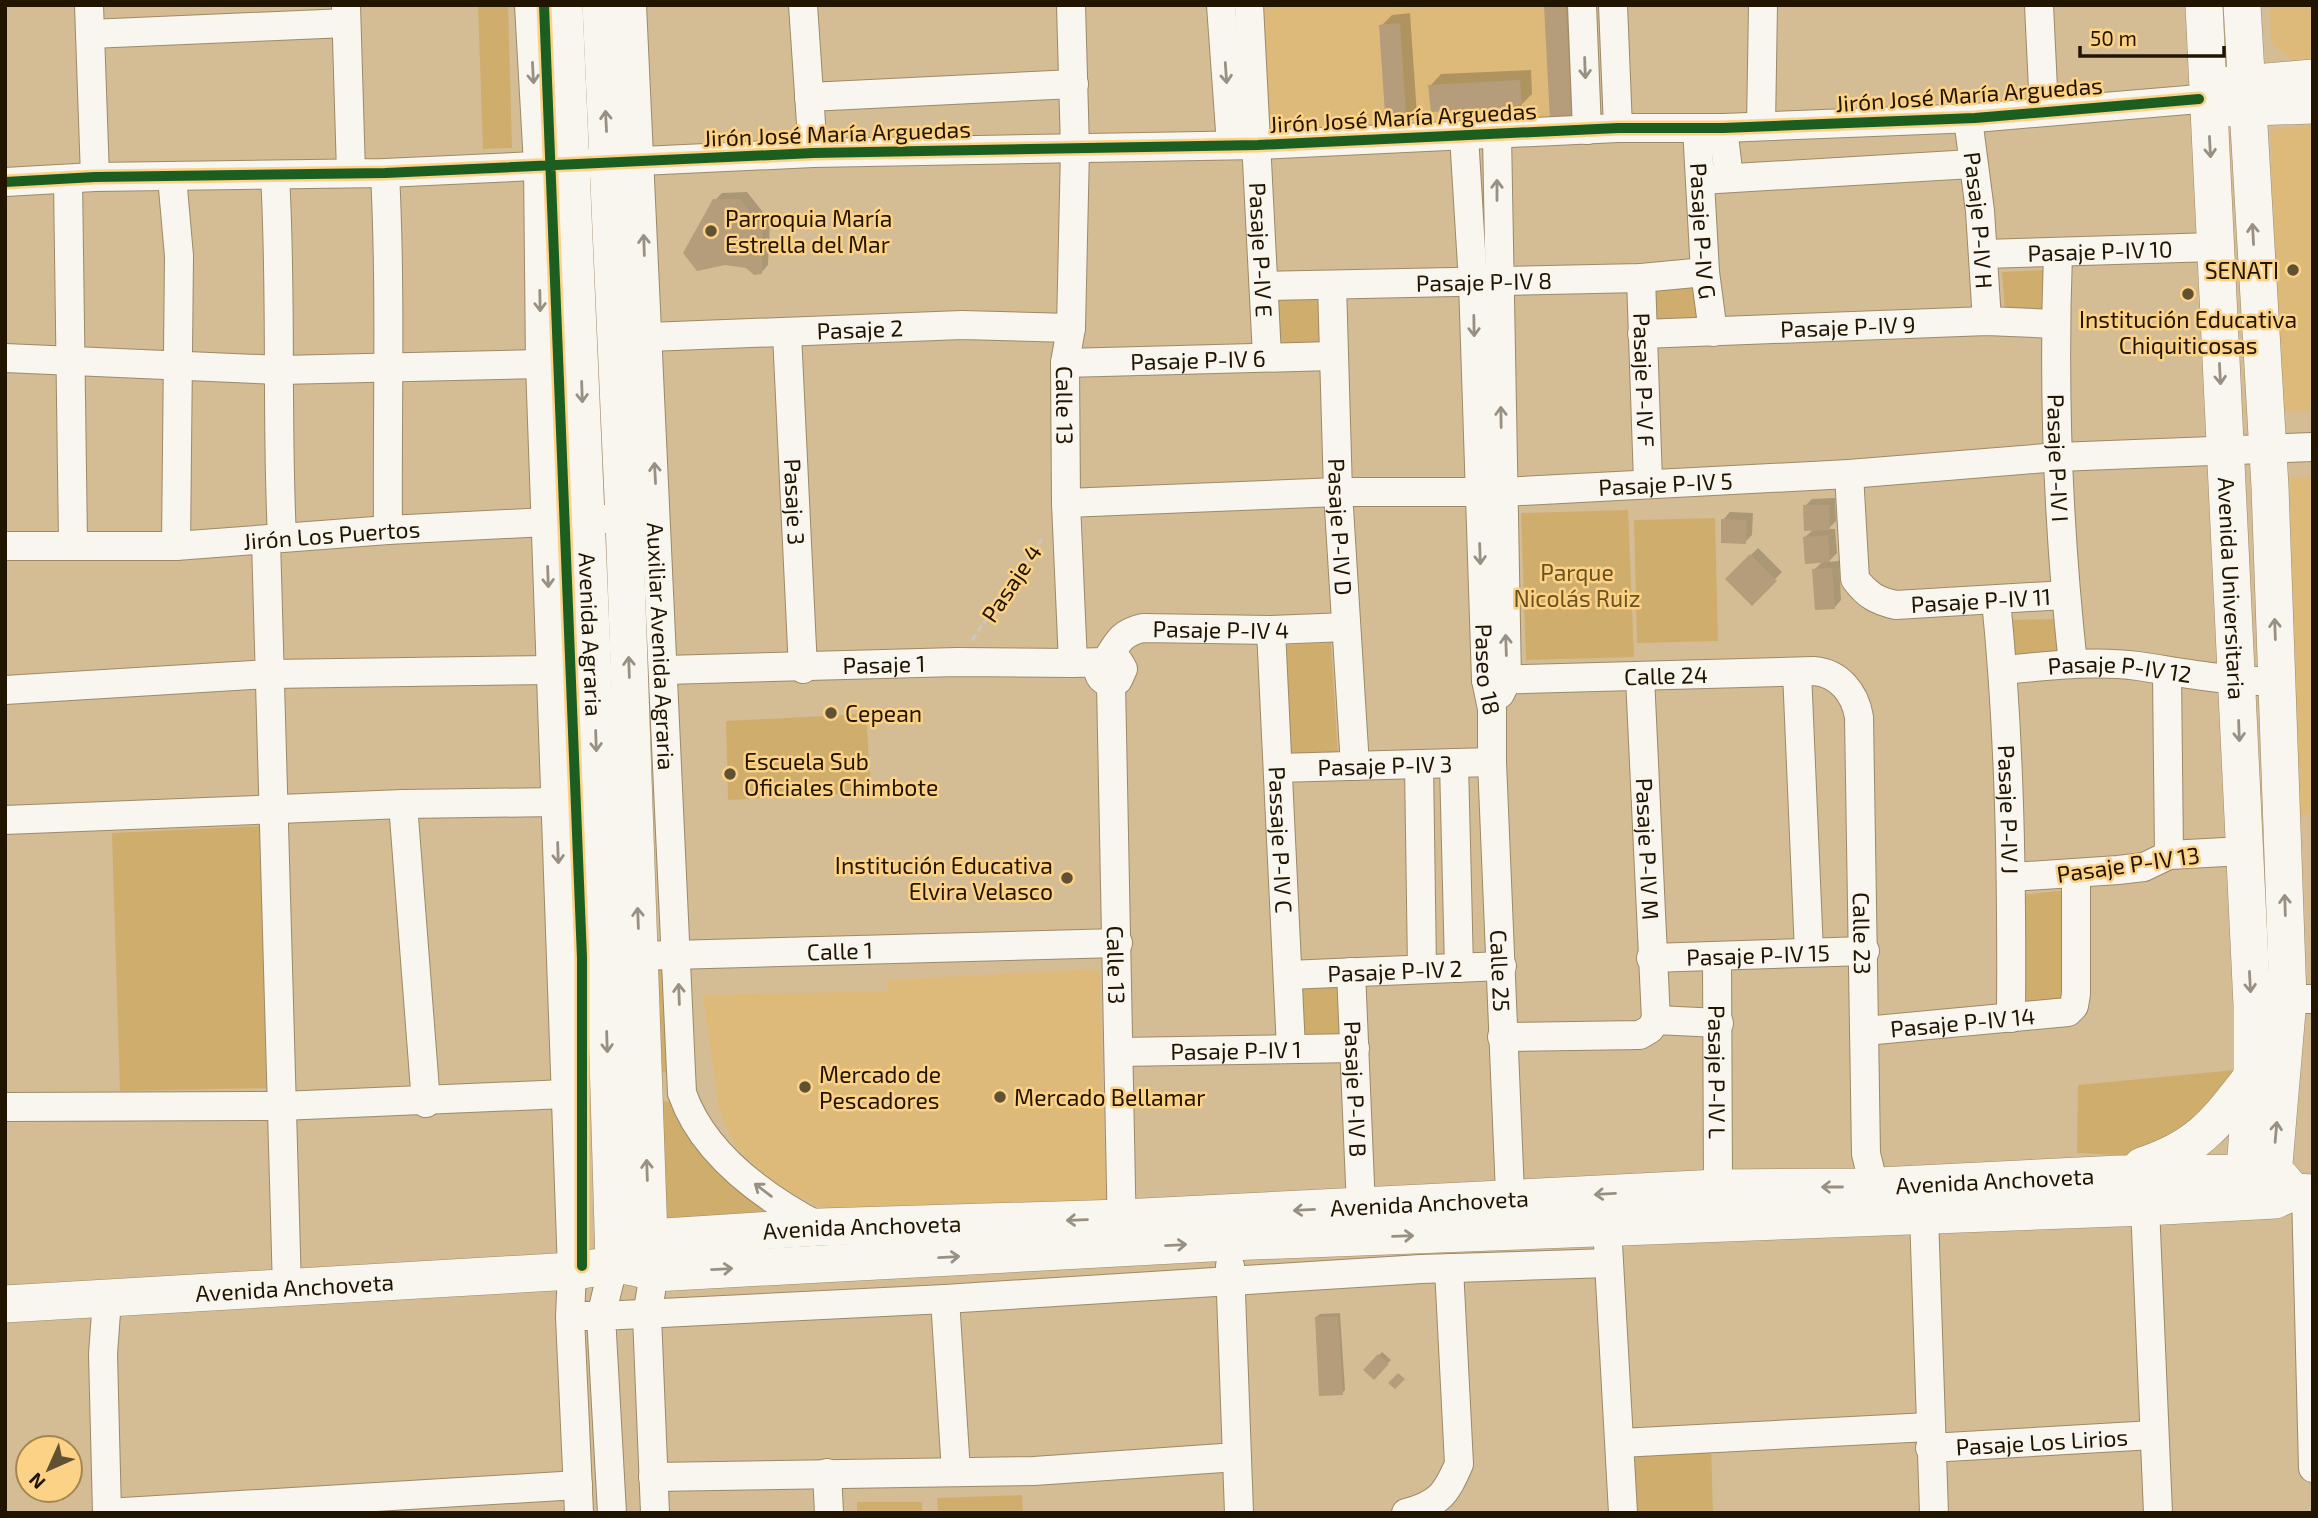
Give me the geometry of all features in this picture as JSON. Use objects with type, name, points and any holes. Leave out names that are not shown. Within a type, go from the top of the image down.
[{"type":"main road","name":"Avenida Agraria","points":[[564,5],[555,164],[622,956],[635,1259]]},
{"type":"main road","name":"Avenida Agraria","points":[[601,5],[624,162],[640,518],[622,956]]},
{"type":"main road","name":"Avenida Universitaria","points":[[2204,5],[2205,98],[2238,682],[2252,1077],[2277,1190]]},
{"type":"main road","points":[[2242,5],[2277,681],[2300,999],[2277,1190]]},
{"type":"main road","points":[[2205,98],[2246,95],[2313,78]]},
{"type":"main road","points":[[2246,95],[2313,105]]},
{"type":"main road","points":[[2119,1174],[2185,1150],[2208,1132],[2252,1077]]},
{"type":"main road","name":"Avenida Anchoveta","points":[[5,1304],[572,1271],[820,1227],[1122,1233],[1229,1242],[1511,1215],[1718,1188],[1874,1186],[2119,1174],[2277,1190]]},
{"type":"main road","name":"Avenida Anchoveta","points":[[635,1259],[1122,1233],[1362,1207],[1511,1215],[1608,1245],[1923,1215],[2145,1208],[2277,1190]]},
{"type":"street","points":[[73,543],[72,361],[90,34],[89,5]]},
{"type":"street","points":[[107,1299],[103,1354],[107,1513],[579,1499],[570,1317],[572,1271],[540,364],[555,164],[529,5]]},
{"type":"street","name":"Auxiliar Avenida Agraria","points":[[632,5],[624,162],[648,337],[640,518],[665,670],[682,1093],[688,1108],[727,1160],[791,1212],[820,1227]]},
{"type":"street","points":[[803,5],[813,153]]},
{"type":"street","name":"Calle 13","points":[[1071,5],[1075,149],[1071,328],[1065,363],[1066,503],[1073,663]]},
{"type":"street","points":[[1221,5],[1244,145]]},
{"type":"street","points":[[1244,145],[1250,5]]},
{"type":"street","points":[[1582,5],[1587,130]]},
{"type":"street","points":[[1613,5],[1618,128]]},
{"type":"street","points":[[1761,126],[1763,5]]},
{"type":"street","points":[[2039,5],[2044,110]]},
{"type":"street","points":[[90,34],[346,14],[351,173]]},
{"type":"street","points":[[809,97],[1073,84]]},
{"type":"street","name":"Jirón José María Arguedas","points":[[5,181],[385,173],[813,153],[1244,145],[1618,128],[1710,128],[1968,119],[2044,110],[2205,98]]},
{"type":"street","name":"Pasaje P-IV H","points":[[1968,119],[1984,254],[1987,321]]},
{"type":"street","name":"Pasaje P-IV G","points":[[1710,128],[1715,179],[1705,272],[1713,332]]},
{"type":"street","name":"Paseo 18","points":[[1492,709],[1497,680],[1486,281],[1497,135]]},
{"type":"street","name":"Paseo 18","points":[[1464,136],[1486,281]]},
{"type":"street","name":"Pasaje P-IV E","points":[[1244,145],[1264,286],[1267,356]]},
{"type":"street","points":[[1715,179],[1972,164]]},
{"type":"street","points":[[385,173],[391,279],[387,369],[388,530]]},
{"type":"street","points":[[275,176],[280,260],[281,370],[270,674],[287,1289]]},
{"type":"street","points":[[172,177],[179,256],[176,545]]},
{"type":"street","name":"Pasaje P-IV 10","points":[[1984,254],[2215,247]]},
{"type":"street","name":"Pasaje P-IV I","points":[[2058,253],[2055,324],[2058,457],[2065,595],[2073,664]]},
{"type":"street","name":"Pasaje P-IV 8","points":[[1264,286],[1641,278],[1705,272]]},
{"type":"street","name":"Pasaje P-IV F","points":[[1641,278],[1648,482]]},
{"type":"street","name":"Pasaje P-IV D","points":[[1332,285],[1338,492],[1355,766]]},
{"type":"street","name":"Pasaje P-IV 9","points":[[1642,334],[1987,321],[2055,324]]},
{"type":"street","name":"Pasaje 2","points":[[648,337],[787,334],[962,325],[1071,328]]},
{"type":"street","name":"Pasaje 3","points":[[787,334],[803,669]]},
{"type":"street","name":"Pasaje P-IV 6","points":[[1065,363],[1333,356]]},
{"type":"street","points":[[5,358],[178,363],[281,370],[540,364]]},
{"type":"street","name":"Pasaje P-IV 5","points":[[1066,503],[1338,492],[1490,492],[1849,474],[2058,457],[2313,447]]},
{"type":"street","name":"Pasaje P-IV 11","points":[[1849,474],[1855,579],[1866,593],[1879,602],[1896,605],[2065,595]]},
{"type":"street","name":"Jirón Los Puertos","points":[[5,546],[73,543],[176,545],[388,530],[640,518]]},
{"type":"street","name":"Pasaje P-IV J","points":[[1996,600],[2003,670],[2012,877],[2011,1018]]},
{"type":"street","name":"Pasaje P-IV 4","points":[[1107,668],[1119,639],[1129,631],[1143,628],[1271,631],[1346,627]]},
{"type":"street","name":"Passaje P-IV C","points":[[1271,631],[1291,1049]]},
{"type":"street","name":"Pasaje 1","points":[[665,670],[803,669],[957,662],[1073,663],[1107,668]]},
{"type":"street","name":"Pasaje P-IV 12","points":[[2003,670],[2073,664],[2137,666],[2167,673],[2238,682],[2277,681]]},
{"type":"street","name":"Calle 13","points":[[1107,668],[1118,943],[1122,1233]]},
{"type":"street","points":[[5,690],[270,674],[551,670]]},
{"type":"street","name":"Calle 24","points":[[1497,680],[1825,671],[1843,684]]},
{"type":"street","points":[[1797,672],[1809,951]]},
{"type":"street","points":[[2167,673],[2169,855]]},
{"type":"street","name":"Pasaje P-IV M","points":[[1640,677],[1651,958],[1656,1020]]},
{"type":"street","name":"Calle 23","points":[[1843,684],[1853,697],[1859,718],[1865,951],[1866,1154],[1874,1186]]},
{"type":"street","name":"Calle 25","points":[[1492,709],[1502,966],[1502,1037],[1511,1215]]},
{"type":"street","name":"Pasaje P-IV 3","points":[[1278,768],[1492,762]]},
{"type":"street","points":[[1454,763],[1459,968]]},
{"type":"street","points":[[1419,764],[1422,969]]},
{"type":"street","points":[[5,820],[403,804],[556,802]]},
{"type":"street","points":[[403,804],[426,1102]]},
{"type":"street","name":"Pasaje P-IV 13","points":[[2012,877],[2144,867],[2169,855],[2244,851]]},
{"type":"street","name":"Pasaje P-IV 14","points":[[1866,1031],[2059,1015],[2074,1006],[2076,874]]},
{"type":"street","name":"Calle 1","points":[[562,958],[1118,943]]},
{"type":"street","name":"Pasaje P-IV 15","points":[[1651,958],[1865,951]]},
{"type":"street","name":"Pasaje P-IV L","points":[[1717,956],[1718,1188]]},
{"type":"street","name":"Pasaje P-IV 2","points":[[1288,975],[1502,966]]},
{"type":"street","name":"Pasaje P-IV B","points":[[1352,972],[1362,1207]]},
{"type":"street","points":[[1502,1037],[1640,1035],[1650,1029],[1656,1020],[1719,1023]]},
{"type":"street","name":"Pasaje P-IV 1","points":[[1119,1052],[1355,1048]]},
{"type":"street","points":[[5,1107],[281,1106],[426,1102],[565,1094]]},
{"type":"street","points":[[2277,1190],[2312,1439],[2313,1468]]},
{"type":"street","points":[[2145,1208],[2158,1513]]},
{"type":"street","points":[[1923,1215],[1929,1438],[1934,1513]]},
{"type":"street","points":[[1229,1242],[1239,1513]]},
{"type":"street","points":[[570,1317],[647,1316],[1449,1268],[1608,1245],[1623,1513]]},
{"type":"street","points":[[612,1513],[601,1316],[635,1259]]},
{"type":"street","points":[[635,1259],[647,1316],[655,1513]]},
{"type":"street","points":[[1406,1513],[1429,1507],[1448,1490],[1459,1464],[1449,1268]]},
{"type":"street","points":[[945,1299],[956,1472]]},
{"type":"street","name":"Pasaje Los Lirios","points":[[1620,1443],[2153,1435]]},
{"type":"street","points":[[653,1477],[1034,1471],[1237,1457]]},
{"type":"street","points":[[827,1473],[829,1513]]},
{"type":"shaded area","points":[[1264,5],[1570,5],[1574,123],[1270,139]]},
{"type":"shaded area","points":[[2270,5],[2313,5],[2313,66],[2300,66],[2271,43]]},
{"type":"shaded area","name":"SENATI","points":[[2313,126],[2313,410],[2276,412],[2271,129]]},
{"type":"shaded area","points":[[2313,477],[2313,814],[2295,815],[2290,478]]},
{"type":"shaded area","points":[[1099,969],[1106,1203],[857,1212],[820,1206],[789,1192],[762,1172],[735,1145],[719,1109],[703,995],[887,991],[887,980]]},
{"type":"green space","points":[[478,5],[508,5],[512,148],[483,149]]},
{"type":"green space","points":[[2043,270],[2045,310],[2005,311],[2002,272]]},
{"type":"green space","points":[[1701,283],[1704,326],[1653,329],[1649,284]]},
{"type":"green space","points":[[1273,293],[1323,296],[1323,347],[1277,347]]},
{"type":"green space","name":"Parque Nicolás Ruiz","points":[[1628,510],[1634,657],[1526,660],[1521,513]]},
{"type":"green space","points":[[1715,518],[1718,641],[1637,643],[1634,520]]},
{"type":"green space","points":[[2056,619],[2060,662],[2011,663],[2007,620]]},
{"type":"green space","points":[[1331,643],[1338,758],[1289,760],[1282,645]]},
{"type":"green space","points":[[866,714],[871,792],[728,800],[726,721]]},
{"type":"green space","points":[[263,826],[266,1088],[120,1091],[112,833]]},
{"type":"green space","points":[[2067,890],[2073,1006],[2025,1009],[2019,895]]},
{"type":"green space","points":[[648,963],[668,963],[670,1072],[650,1073]]},
{"type":"green space","points":[[1347,987],[1349,1040],[1300,1039],[1298,988]]},
{"type":"green space","points":[[2235,1070],[2182,1134],[2140,1156],[2077,1153],[2078,1085]]},
{"type":"green space","points":[[655,1101],[677,1102],[794,1218],[676,1226],[658,1213]]},
{"type":"green space","points":[[1711,1448],[1713,1513],[1633,1513],[1628,1451]]},
{"type":"green space","points":[[1022,1495],[1023,1513],[938,1513],[937,1498]]},
{"type":"green space","points":[[857,1502],[922,1502],[922,1513],[857,1513]]},
{"type":"building","points":[[1544,5],[1566,5],[1572,121],[1550,121]]},
{"type":"building","points":[[1400,23],[1407,128],[1386,129],[1379,25]]},
{"type":"building","points":[[1520,80],[1522,107],[1431,112],[1428,85]]},
{"type":"building","points":[[713,199],[740,199],[763,228],[762,274],[754,275],[746,268],[725,265],[697,271],[683,253]]},
{"type":"building","points":[[1803,505],[1829,505],[1830,530],[1804,531]]},
{"type":"building","points":[[1721,519],[1747,520],[1746,544],[1721,543]]},
{"type":"building","points":[[1828,535],[1830,562],[1805,564],[1803,537]]},
{"type":"building","points":[[1750,554],[1777,581],[1752,606],[1725,579]]},
{"type":"building","points":[[1832,568],[1835,609],[1815,610],[1812,569]]},
{"type":"building","points":[[1338,1316],[1343,1395],[1319,1396],[1315,1317]]},
{"type":"building","points":[[1378,1354],[1389,1364],[1374,1380],[1363,1370]]},
{"type":"building","points":[[1398,1373],[1405,1379],[1395,1389],[1388,1383]]},
{"type":"cycle path","points":[[544,5],[582,958],[582,1266]]},
{"type":"cycle path","points":[[5,182],[95,177],[385,173],[813,153],[1258,145],[1618,128],[1723,128],[1975,118],[2199,99]]},
{"type":"place","name":"Parroquia María Estrella del Mar","points":[[711,231]]},
{"type":"place","name":"SENATI","points":[[2293,270]]},
{"type":"place","name":"Institución Educativa Chiquiticosas","points":[[2188,294]]},
{"type":"place","name":"Cepean","points":[[831,713]]},
{"type":"place","name":"Escuela Sub Oficiales Chimbote","points":[[730,774]]},
{"type":"place","name":"Institución Educativa Elvira Velasco","points":[[1067,878]]},
{"type":"place","name":"Mercado de Pescadores","points":[[805,1087]]},
{"type":"place","name":"Mercado Bellamar","points":[[1000,1097]]}]
